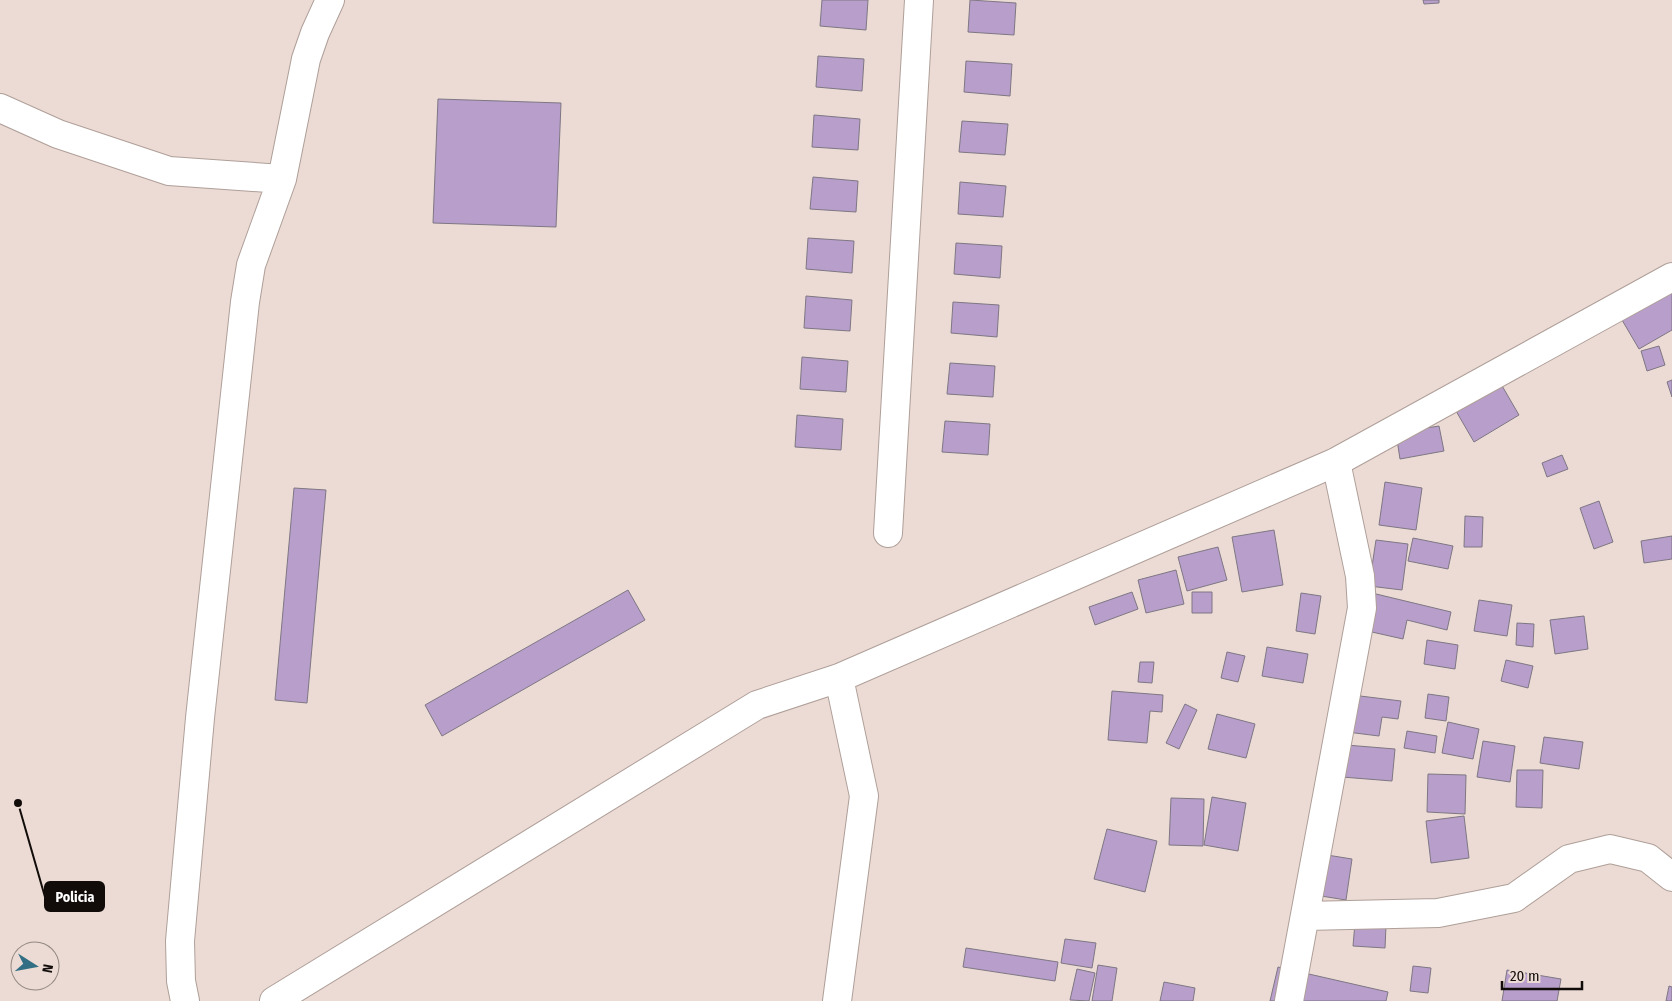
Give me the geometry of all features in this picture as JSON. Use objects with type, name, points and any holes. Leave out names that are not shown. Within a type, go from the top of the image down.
[{"type":"street","points":[[185,1001],[181,981],[180,941],[200,718],[245,302],[251,265],[282,179],[306,59],[315,32],[330,0]]},
{"type":"street","points":[[888,533],[919,0]]},
{"type":"street","points":[[0,108],[58,134],[169,171],[282,179]]},
{"type":"street","points":[[274,1001],[757,705],[839,678],[1336,462],[1672,278]]},
{"type":"street","points":[[1289,1001],[1362,608],[1360,576],[1336,462]]},
{"type":"street","points":[[837,1001],[864,796],[839,678]]},
{"type":"street","points":[[1305,916],[1438,913],[1514,898],[1569,859],[1610,849],[1648,858],[1672,877]]},
{"type":"building","points":[[822,0],[868,0],[866,30],[820,26]]},
{"type":"building","points":[[970,0],[1016,3],[1014,35],[968,32]]},
{"type":"building","points":[[1423,0],[1439,0],[1439,3],[1424,4]]},
{"type":"building","points":[[818,56],[864,59],[862,91],[816,87]]},
{"type":"building","points":[[966,61],[1012,64],[1010,96],[964,92]]},
{"type":"building","points":[[438,99],[561,103],[556,227],[433,223]]},
{"type":"building","points":[[814,115],[860,119],[858,150],[812,147]]},
{"type":"building","points":[[962,121],[1008,124],[1005,155],[959,152]]},
{"type":"building","points":[[813,177],[858,181],[856,212],[810,209]]},
{"type":"building","points":[[960,182],[1006,186],[1003,217],[958,214]]},
{"type":"building","points":[[808,238],[854,241],[852,273],[806,269]]},
{"type":"building","points":[[956,243],[1002,246],[1000,278],[954,274]]},
{"type":"building","points":[[1672,290],[1672,330],[1639,349],[1622,320]]},
{"type":"building","points":[[806,296],[852,300],[850,331],[804,328]]},
{"type":"building","points":[[953,302],[999,305],[997,337],[951,333]]},
{"type":"building","points":[[1659,346],[1665,365],[1647,371],[1641,351]]},
{"type":"building","points":[[802,357],[848,361],[846,392],[800,389]]},
{"type":"building","points":[[950,363],[995,366],[993,397],[947,394]]},
{"type":"building","points":[[1672,380],[1672,397],[1667,382]]},
{"type":"building","points":[[1501,384],[1519,415],[1474,442],[1456,411]]},
{"type":"building","points":[[797,415],[843,419],[841,450],[795,447]]},
{"type":"building","points":[[945,421],[990,424],[988,455],[942,452]]},
{"type":"building","points":[[1439,426],[1444,451],[1400,459],[1396,433]]},
{"type":"building","points":[[1562,455],[1568,469],[1547,477],[1542,463]]},
{"type":"building","points":[[1385,482],[1422,488],[1416,530],[1379,525]]},
{"type":"building","points":[[294,488],[326,490],[307,703],[275,700]]},
{"type":"building","points":[[1599,501],[1613,542],[1594,549],[1580,508]]},
{"type":"building","points":[[1465,516],[1483,517],[1482,547],[1464,547]]},
{"type":"building","points":[[1274,530],[1283,585],[1242,592],[1232,537]]},
{"type":"building","points":[[1672,536],[1672,559],[1644,563],[1641,541]]},
{"type":"building","points":[[1413,538],[1453,546],[1448,569],[1408,561]]},
{"type":"building","points":[[1376,540],[1408,544],[1402,590],[1369,586]]},
{"type":"building","points":[[1218,547],[1227,580],[1187,591],[1178,557]]},
{"type":"building","points":[[1176,570],[1184,604],[1146,613],[1138,580]]},
{"type":"building","points":[[628,590],[645,620],[442,736],[425,705]]},
{"type":"building","points":[[1132,592],[1138,609],[1095,625],[1089,607]]},
{"type":"building","points":[[1192,592],[1212,592],[1212,613],[1192,613]]},
{"type":"building","points":[[1301,593],[1321,596],[1315,634],[1296,631]]},
{"type":"building","points":[[1372,593],[1451,612],[1447,630],[1407,620],[1403,639],[1363,630]]},
{"type":"building","points":[[1479,600],[1512,605],[1507,636],[1474,631]]},
{"type":"building","points":[[1584,616],[1588,649],[1555,654],[1550,620]]},
{"type":"building","points":[[1517,623],[1534,624],[1533,647],[1516,645]]},
{"type":"building","points":[[1427,640],[1458,645],[1455,669],[1424,664]]},
{"type":"building","points":[[1267,647],[1308,654],[1303,683],[1262,676]]},
{"type":"building","points":[[1227,652],[1245,656],[1238,682],[1221,678]]},
{"type":"building","points":[[1506,660],[1533,666],[1528,688],[1501,681]]},
{"type":"building","points":[[1140,662],[1154,662],[1152,683],[1138,682]]},
{"type":"building","points":[[1112,691],[1163,695],[1162,712],[1150,711],[1147,743],[1108,740]]},
{"type":"building","points":[[1428,694],[1449,697],[1446,721],[1425,718]]},
{"type":"building","points":[[1352,695],[1401,701],[1398,719],[1382,717],[1379,736],[1347,732]]},
{"type":"building","points":[[1185,704],[1197,710],[1179,749],[1166,743]]},
{"type":"building","points":[[1217,714],[1255,724],[1246,758],[1208,749]]},
{"type":"building","points":[[1448,722],[1479,729],[1473,759],[1442,753]]},
{"type":"building","points":[[1407,731],[1437,736],[1435,753],[1404,748]]},
{"type":"building","points":[[1544,737],[1583,742],[1579,769],[1540,763]]},
{"type":"building","points":[[1483,741],[1515,746],[1510,782],[1477,777]]},
{"type":"building","points":[[1346,745],[1395,749],[1392,781],[1342,777]]},
{"type":"building","points":[[1517,770],[1543,770],[1542,808],[1516,807]]},
{"type":"building","points":[[1428,774],[1466,775],[1465,814],[1427,812]]},
{"type":"building","points":[[1212,797],[1246,803],[1238,851],[1204,845]]},
{"type":"building","points":[[1171,798],[1204,799],[1203,846],[1169,845]]},
{"type":"building","points":[[1464,816],[1469,858],[1431,863],[1426,821]]},
{"type":"building","points":[[1107,829],[1157,841],[1145,892],[1094,879]]},
{"type":"building","points":[[1327,855],[1352,859],[1346,900],[1321,896]]},
{"type":"building","points":[[1355,923],[1386,926],[1385,948],[1353,946]]},
{"type":"building","points":[[1065,939],[1096,943],[1092,968],[1061,963]]},
{"type":"building","points":[[966,948],[1058,962],[1055,981],[963,967]]},
{"type":"building","points":[[1098,965],[1117,968],[1112,1001],[1092,1001]]},
{"type":"building","points":[[1413,966],[1431,968],[1428,993],[1410,991]]},
{"type":"building","points":[[1278,967],[1388,992],[1386,1001],[1270,1001]]},
{"type":"building","points":[[1077,969],[1095,973],[1089,1001],[1070,1000]]},
{"type":"building","points":[[1507,970],[1561,979],[1557,1001],[1502,1001]]},
{"type":"building","points":[[1164,982],[1195,988],[1193,1001],[1160,1001]]},
{"type":"building","points":[[1669,986],[1672,987],[1672,1001],[1666,1001]]},
{"type":"place","name":"Policia","points":[[18,803]]}]
